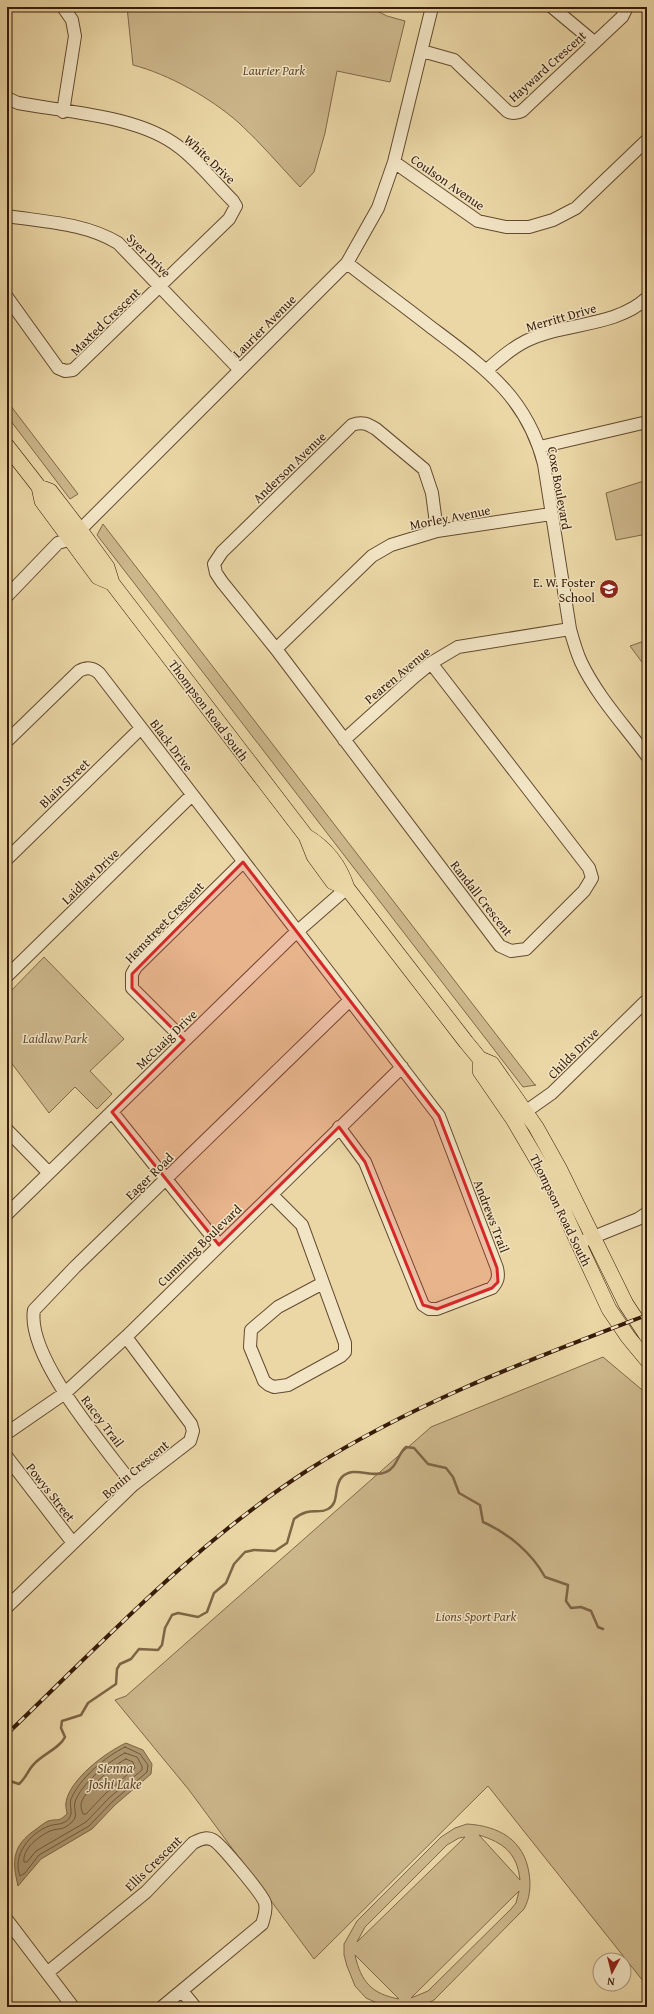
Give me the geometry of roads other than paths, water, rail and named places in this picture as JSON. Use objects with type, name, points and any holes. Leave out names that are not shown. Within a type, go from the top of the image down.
[{"type":"main road","name":"Thompson Road South","points":[[7,446],[39,487],[50,491],[75,534],[107,567],[112,583],[306,836],[314,856],[333,882],[347,888],[480,1058],[492,1064],[520,1115],[577,1243],[609,1309],[628,1337],[647,1360]]},
{"type":"main road","name":"Thompson Road South","points":[[520,1115],[560,1170],[626,1304],[647,1336]]},
{"type":"street","points":[[63,7],[72,20],[75,36],[63,112]]},
{"type":"street","name":"Laurier Avenue","points":[[7,596],[58,543],[75,534],[347,263],[378,208],[394,162],[432,7]]},
{"type":"street","points":[[552,7],[594,42]]},
{"type":"street","name":"Hayward Crescent","points":[[422,51],[454,60],[511,114],[522,111],[622,17],[627,7]]},
{"type":"street","name":"White Drive","points":[[7,98],[18,103],[134,125],[160,135],[179,147],[233,200],[236,206],[235,211],[229,219],[161,287]]},
{"type":"street","name":"Coulson Avenue","points":[[394,162],[478,221],[506,227],[529,227],[553,220],[576,208],[647,140]]},
{"type":"street","name":"Syer Drive","points":[[7,218],[76,226],[106,236],[118,244],[240,370]]},
{"type":"street","name":"Coxe Boulevard","points":[[347,263],[487,370],[518,406],[531,427],[540,447],[544,464],[570,629],[581,662],[647,756]]},
{"type":"street","name":"Maxted Crescent","points":[[7,297],[58,368],[69,371],[78,365],[161,287]]},
{"type":"street","name":"Merritt Drive","points":[[487,370],[510,351],[527,340],[554,331],[618,315],[647,298]]},
{"type":"street","points":[[540,447],[647,422]]},
{"type":"street","name":"Anderson Avenue","points":[[276,649],[222,582],[216,573],[214,564],[222,552],[352,425],[360,423],[368,424],[424,469],[432,493],[437,531]]},
{"type":"street","name":"Morley Avenue","points":[[276,649],[372,556],[391,545],[437,531],[551,514]]},
{"type":"street","name":"Pearen Avenue","points":[[344,740],[431,663],[458,647],[570,629]]},
{"type":"street","name":"Randall Crescent","points":[[276,649],[500,946],[511,951],[526,949],[584,891],[592,878],[589,868],[431,663]]},
{"type":"street","name":"Black Drive","points":[[7,741],[79,671],[88,668],[94,669],[99,673],[297,931]]},
{"type":"street","name":"Blain Street","points":[[7,859],[141,728]]},
{"type":"street","name":"Laidlaw Drive","points":[[7,976],[192,795]]},
{"type":"street","name":"Hemstreet Crescent","points":[[184,1040],[132,988],[132,974],[136,967],[243,862]]},
{"type":"street","name":"McCuaig Drive","points":[[7,1214],[297,931],[347,888]]},
{"type":"street","name":"Andrews Trail","points":[[297,931],[438,1116],[497,1268],[499,1275],[498,1282],[492,1288],[437,1309],[429,1309],[423,1305],[365,1162],[339,1127]]},
{"type":"street","name":"Eager Road","points":[[64,1394],[48,1368],[34,1327],[34,1310],[76,1267],[350,1000]]},
{"type":"street","name":"Childs Drive","points":[[520,1115],[552,1093],[647,1000]]},
{"type":"street","name":"Cumming Boulevard","points":[[7,1433],[64,1394],[126,1337],[272,1195],[339,1127],[402,1068]]},
{"type":"street","points":[[112,1112],[219,1245]]},
{"type":"street","points":[[7,1130],[49,1173]]},
{"type":"street","points":[[272,1195],[302,1225],[346,1343],[345,1352],[288,1385],[280,1387],[269,1385],[264,1381],[250,1347],[251,1330],[278,1307],[323,1283]]},
{"type":"street","points":[[577,1243],[638,1219],[647,1213]]},
{"type":"street","name":"Bonin Crescent","points":[[8,1602],[73,1543],[133,1485],[190,1441],[193,1431],[191,1424],[126,1337]]},
{"type":"street","name":"Racey Trail","points":[[64,1394],[133,1485]]},
{"type":"street","name":"Powys Street","points":[[7,1457],[73,1543]]},
{"type":"street","name":"Ellis Crescent","points":[[47,1973],[146,1892],[192,1843],[200,1839],[212,1839],[223,1848],[263,1899],[266,1912],[262,1924],[162,2007]]},
{"type":"street","points":[[7,1920],[73,2007]]},
{"type":"street","points":[[182,1991],[195,2007]]},
{"type":"water","name":"Sienna Joshi Lake","points":[[126,1743],[143,1750],[152,1764],[151,1774],[115,1805],[92,1829],[41,1859],[18,1886],[15,1862],[18,1848],[22,1842],[27,1836],[48,1821],[64,1817],[67,1814],[66,1804],[69,1793],[74,1784],[90,1767]]},
{"type":"waterway","points":[[7,1780],[19,1784],[34,1764],[63,1741],[65,1737],[61,1728],[62,1721],[81,1715],[88,1703],[116,1684],[117,1669],[120,1664],[131,1659],[139,1649],[158,1650],[162,1645],[165,1628],[172,1615],[178,1613],[198,1617],[207,1612],[214,1593],[226,1583],[234,1564],[245,1552],[254,1550],[275,1551],[287,1543],[294,1519],[305,1513],[324,1511],[332,1506],[339,1481],[342,1477],[352,1472],[375,1474],[386,1472],[393,1467],[406,1447],[414,1448],[428,1464],[446,1468],[453,1477],[459,1493],[480,1505],[483,1522],[510,1538],[526,1552],[540,1568],[545,1577],[568,1585],[566,1601],[571,1608],[581,1607],[591,1611],[598,1627],[603,1629]]},
{"type":"railway","points":[[7,1734],[115,1629],[188,1561],[227,1529],[308,1470],[390,1423],[431,1403],[516,1366],[647,1315]]},
{"type":"place","name":"E. W. Foster School","points":[[609,589]]},
{"type":"park label","name":"Laurier Park","points":[[274,70]]},
{"type":"park label","name":"Laidlaw Park","points":[[55,1038]]},
{"type":"park label","name":"Lions Sport Park","points":[[476,1616]]}]
